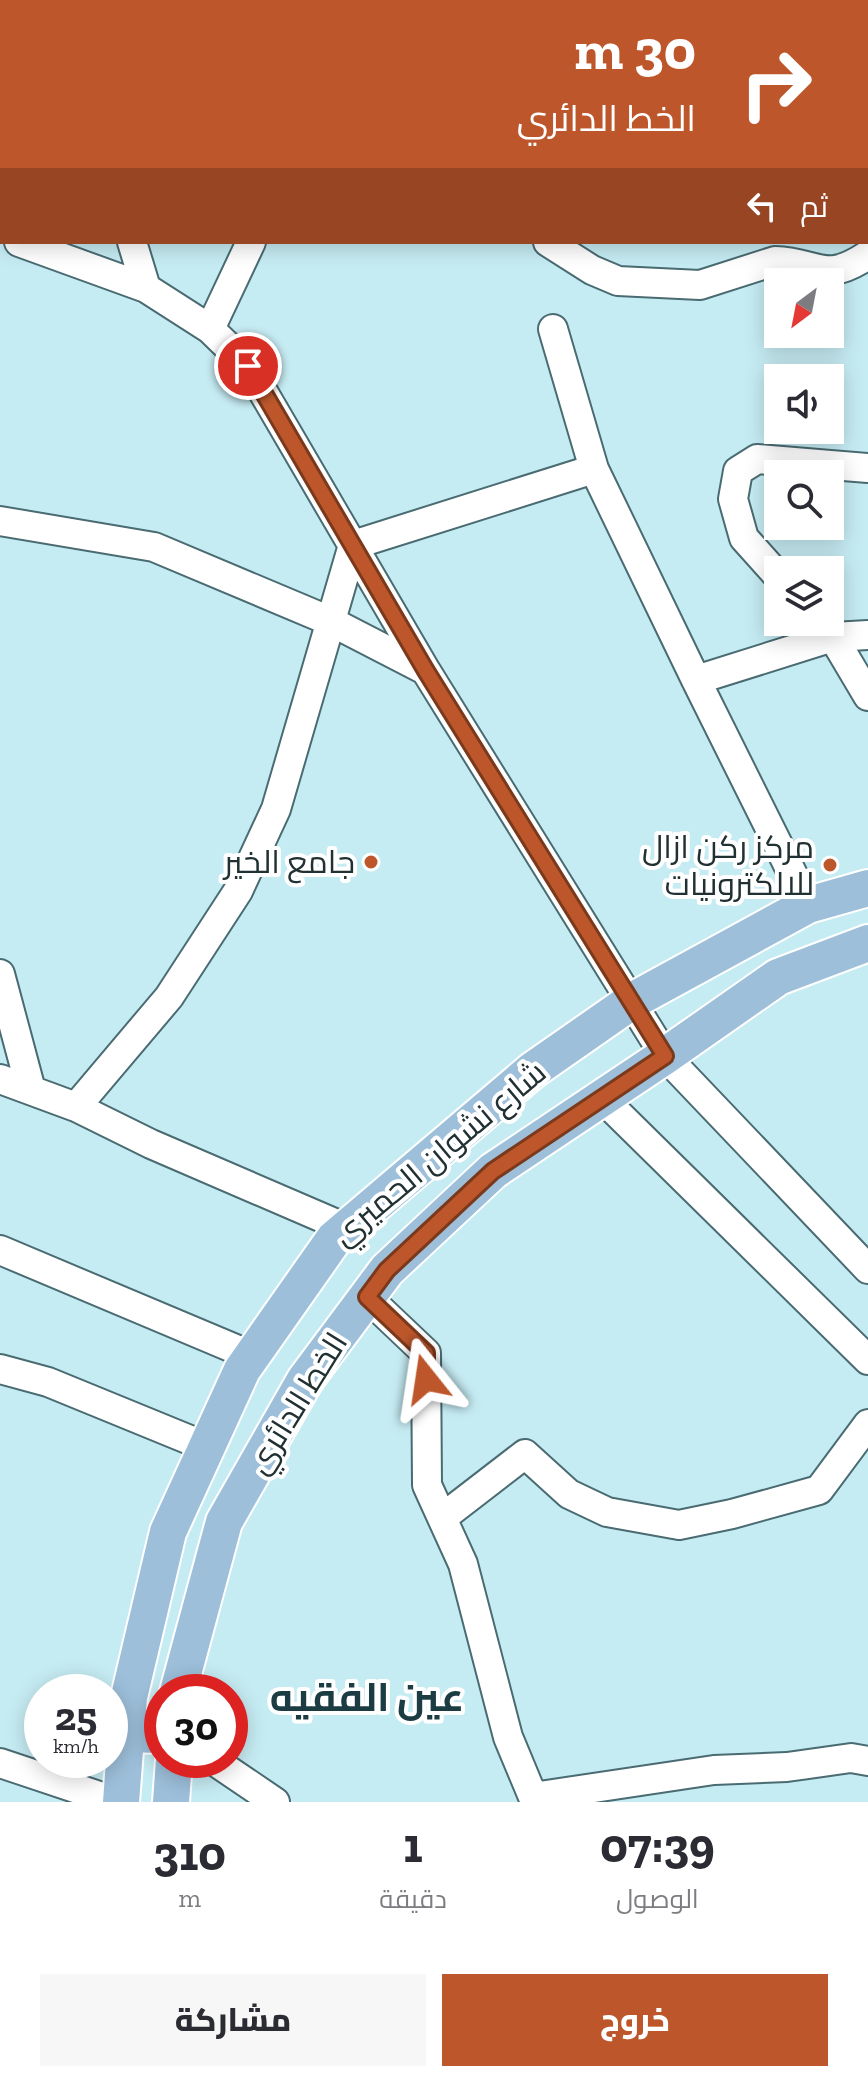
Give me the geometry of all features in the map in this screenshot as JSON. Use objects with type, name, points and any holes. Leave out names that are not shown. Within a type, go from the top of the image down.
[{"type":"main road","name":"شارع نشوان الحميري","points":[[128,1709],[168,1532],[242,1370],[334,1239],[533,1070],[632,1001],[808,905],[868,888]]},
{"type":"main road","name":"الخط الدائري","points":[[183,1674],[224,1522],[305,1380],[387,1270],[493,1171],[778,977],[868,943]]},
{"type":"main road","name":"شارع نشوان الحميري","points":[[119,1802],[121,1778]]},
{"type":"main road","points":[[171,1802],[173,1778]]},
{"type":"street","points":[[25,244],[146,288],[210,329],[248,366],[426,671],[665,1056],[868,1269]]},
{"type":"street","points":[[133,244],[146,288]]},
{"type":"street","points":[[210,329],[250,244]]},
{"type":"street","points":[[551,244],[592,270],[618,281],[700,285],[775,261],[823,271],[839,270],[868,255]]},
{"type":"street","points":[[553,329],[594,469],[808,905]]},
{"type":"street","points":[[764,560],[744,538],[733,499],[738,471],[757,459],[868,468]]},
{"type":"street","points":[[353,545],[594,469]]},
{"type":"street","points":[[0,521],[154,547],[330,621],[426,671]]},
{"type":"street","points":[[76,1107],[169,997],[238,891],[276,809],[353,545]]},
{"type":"street","points":[[844,632],[868,635]]},
{"type":"street","points":[[696,680],[810,636]]},
{"type":"street","points":[[830,636],[868,696]]},
{"type":"street","points":[[0,974],[31,1090]]},
{"type":"street","points":[[0,1079],[76,1107],[151,1144],[346,1228]]},
{"type":"street","points":[[602,1098],[868,1360]]},
{"type":"street","points":[[0,1250],[252,1356]]},
{"type":"street","points":[[367,1297],[426,1353],[427,1485],[463,1564],[508,1737],[533,1797],[714,1770],[787,1767],[851,1758],[868,1761]]},
{"type":"street","points":[[0,1369],[48,1382],[207,1447]]},
{"type":"street","points":[[442,1518],[525,1454],[569,1494],[607,1512],[679,1525],[732,1514],[819,1490],[868,1424]]},
{"type":"street","points":[[0,1763],[119,1802]]},
{"type":"street","points":[[240,1778],[275,1802]]},
{"type":"place","name":"جامع الخير","points":[[371,862]]},
{"type":"place","name":"مركز ركن ازال للالكترونيات","points":[[830,865]]},
{"type":"district","name":"عين الفقيه","points":[[367,1697]]},
{"type":"route","points":[[248,366],[426,671],[665,1056],[493,1171],[387,1270],[367,1297],[426,1353],[426,1379]]}]
